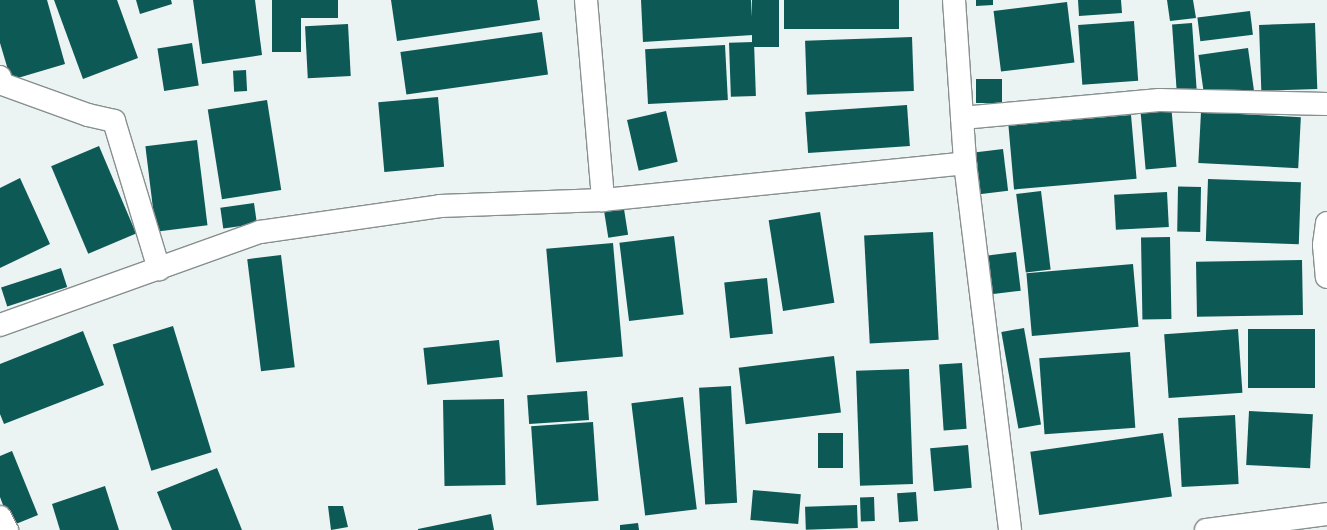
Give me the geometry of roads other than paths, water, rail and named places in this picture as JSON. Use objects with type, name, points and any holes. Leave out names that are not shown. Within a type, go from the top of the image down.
[{"type":"street","points":[[586,0],[603,200]]},
{"type":"street","points":[[954,0],[965,163],[1010,530]]},
{"type":"street","points":[[0,77],[2,84],[88,115],[114,121],[158,269]]},
{"type":"street","points":[[962,118],[1159,100],[1327,104]]},
{"type":"street","points":[[0,325],[260,232],[440,206],[603,200],[965,163]]},
{"type":"street","points":[[1327,223],[1324,245],[1327,277]]},
{"type":"street","points":[[1206,530],[1327,514]]},
{"type":"street","points":[[0,517],[7,530]]}]
